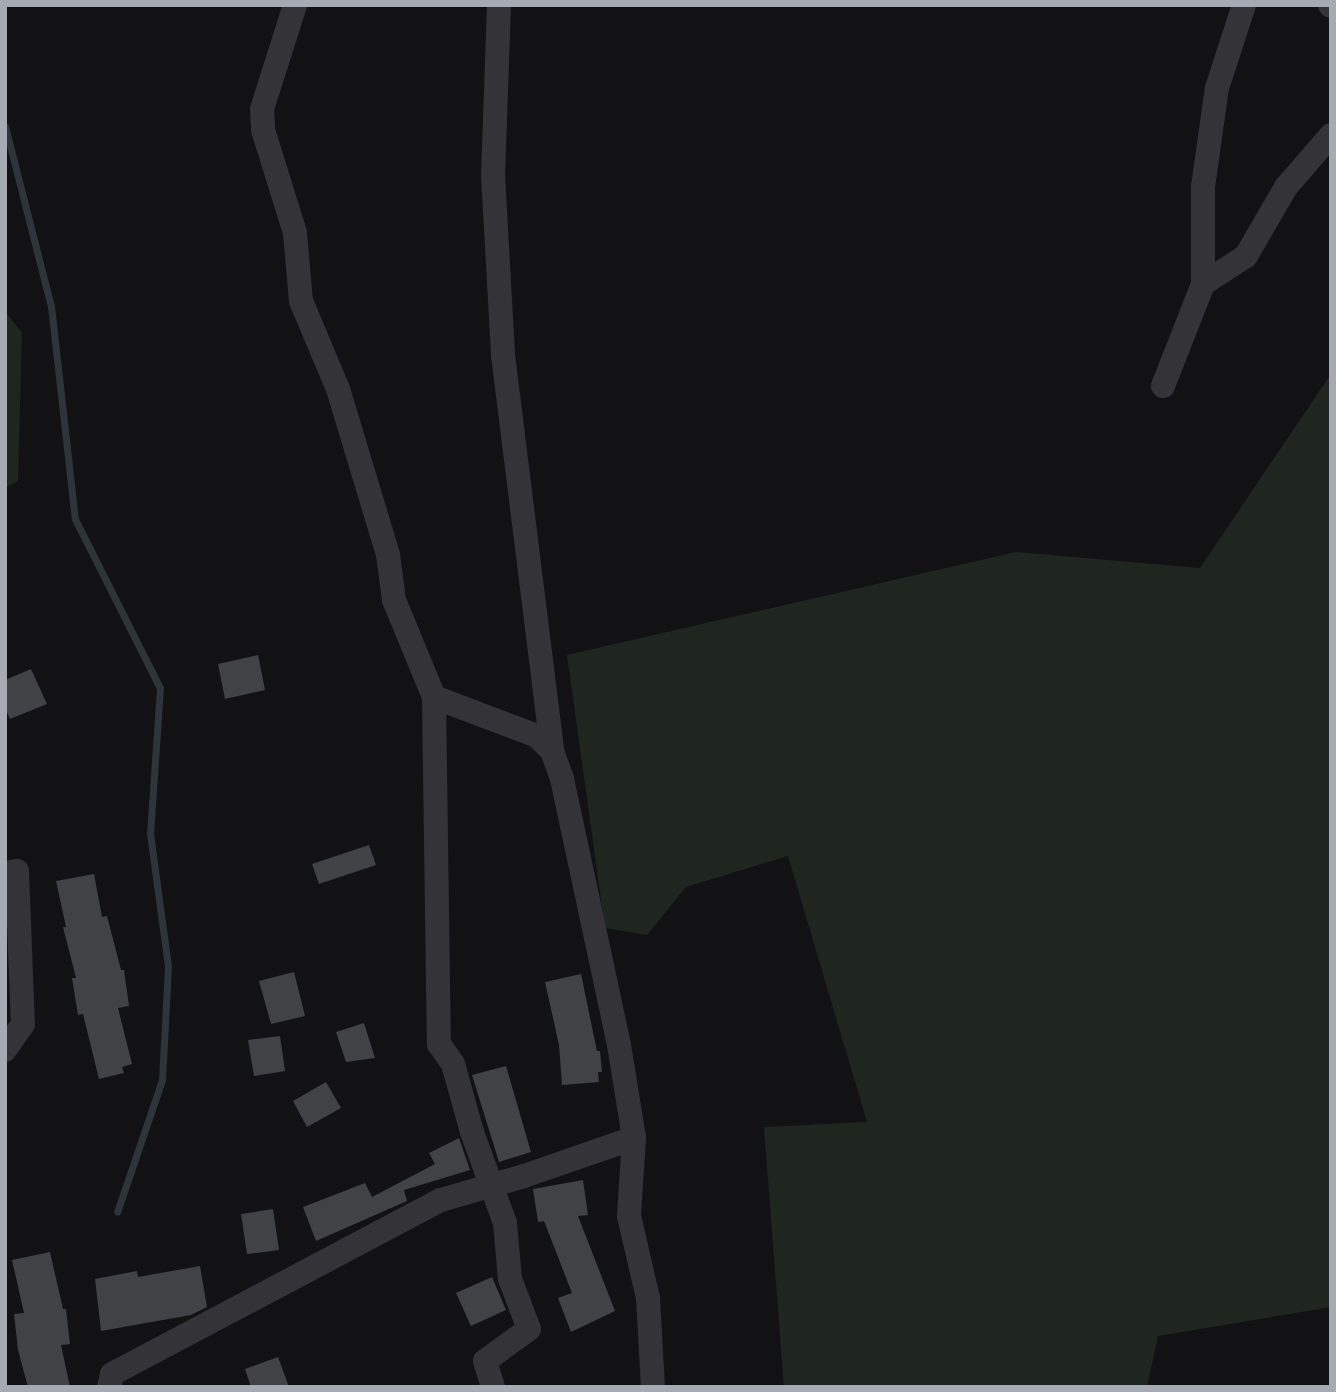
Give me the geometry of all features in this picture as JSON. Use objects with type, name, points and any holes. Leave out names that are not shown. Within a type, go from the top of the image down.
[{"type":"street","points":[[295,5],[262,109],[263,130],[295,233],[301,301],[338,389],[388,555],[394,600],[434,697],[439,1044],[453,1064],[472,1132],[505,1223],[510,1279],[529,1329],[485,1362],[493,1387]]},
{"type":"street","points":[[499,5],[493,175],[503,355],[552,751],[562,779],[603,969],[634,1138],[629,1216],[648,1298],[653,1387]]},
{"type":"street","points":[[1163,386],[1203,284],[1203,187],[1217,88],[1244,5]]},
{"type":"street","points":[[1203,284],[1246,256],[1286,187],[1331,135]]},
{"type":"street","points":[[434,697],[537,736],[552,751]]},
{"type":"street","points":[[5,873],[17,871],[23,1024],[5,1050]]},
{"type":"street","points":[[109,1387],[112,1374],[441,1200],[634,1138]]},
{"type":"shaded area","points":[[5,311],[22,333],[18,481],[5,488]]},
{"type":"shaded area","points":[[1331,374],[1331,1307],[1158,1336],[1147,1387],[784,1387],[764,1127],[867,1122],[788,856],[686,887],[647,935],[605,928],[567,655],[1016,552],[1200,568]]},
{"type":"building","points":[[258,655],[265,690],[225,699],[218,664]]},
{"type":"building","points":[[31,669],[47,704],[10,719],[5,708],[5,680]]},
{"type":"building","points":[[369,845],[376,865],[319,884],[312,864]]},
{"type":"building","points":[[94,874],[102,917],[107,916],[121,970],[124,970],[129,1006],[118,1008],[132,1064],[122,1067],[124,1073],[99,1079],[83,1014],[78,1015],[72,978],[76,978],[63,927],[66,927],[56,881]]},
{"type":"building","points":[[294,972],[305,1016],[271,1024],[259,981]]},
{"type":"building","points":[[581,974],[597,1051],[600,1051],[602,1072],[598,1072],[599,1082],[562,1085],[559,1045],[545,982]]},
{"type":"building","points":[[364,1023],[375,1058],[346,1062],[336,1032]]},
{"type":"building","points":[[280,1036],[285,1071],[254,1076],[248,1040]]},
{"type":"building","points":[[506,1066],[531,1152],[499,1162],[472,1075]]},
{"type":"building","points":[[326,1082],[341,1108],[307,1127],[293,1101]]},
{"type":"building","points":[[459,1138],[470,1170],[404,1190],[407,1201],[316,1241],[303,1207],[365,1183],[372,1197],[435,1164],[429,1153]]},
{"type":"building","points":[[583,1180],[588,1215],[578,1216],[615,1311],[571,1332],[558,1298],[572,1293],[544,1221],[538,1222],[533,1189]]},
{"type":"building","points":[[273,1209],[279,1250],[247,1254],[241,1214]]},
{"type":"building","points":[[50,1252],[63,1309],[66,1309],[70,1344],[61,1345],[70,1387],[28,1387],[18,1350],[14,1314],[24,1313],[12,1260]]},
{"type":"building","points":[[200,1266],[207,1307],[191,1315],[101,1331],[95,1279],[137,1271],[138,1277]]},
{"type":"building","points":[[492,1277],[506,1310],[471,1326],[456,1293]]},
{"type":"building","points":[[278,1357],[289,1387],[251,1387],[245,1369]]},
{"type":"waterway","points":[[5,126],[51,306],[75,519],[160,688],[150,833],[168,966],[162,1080],[117,1212]]}]
